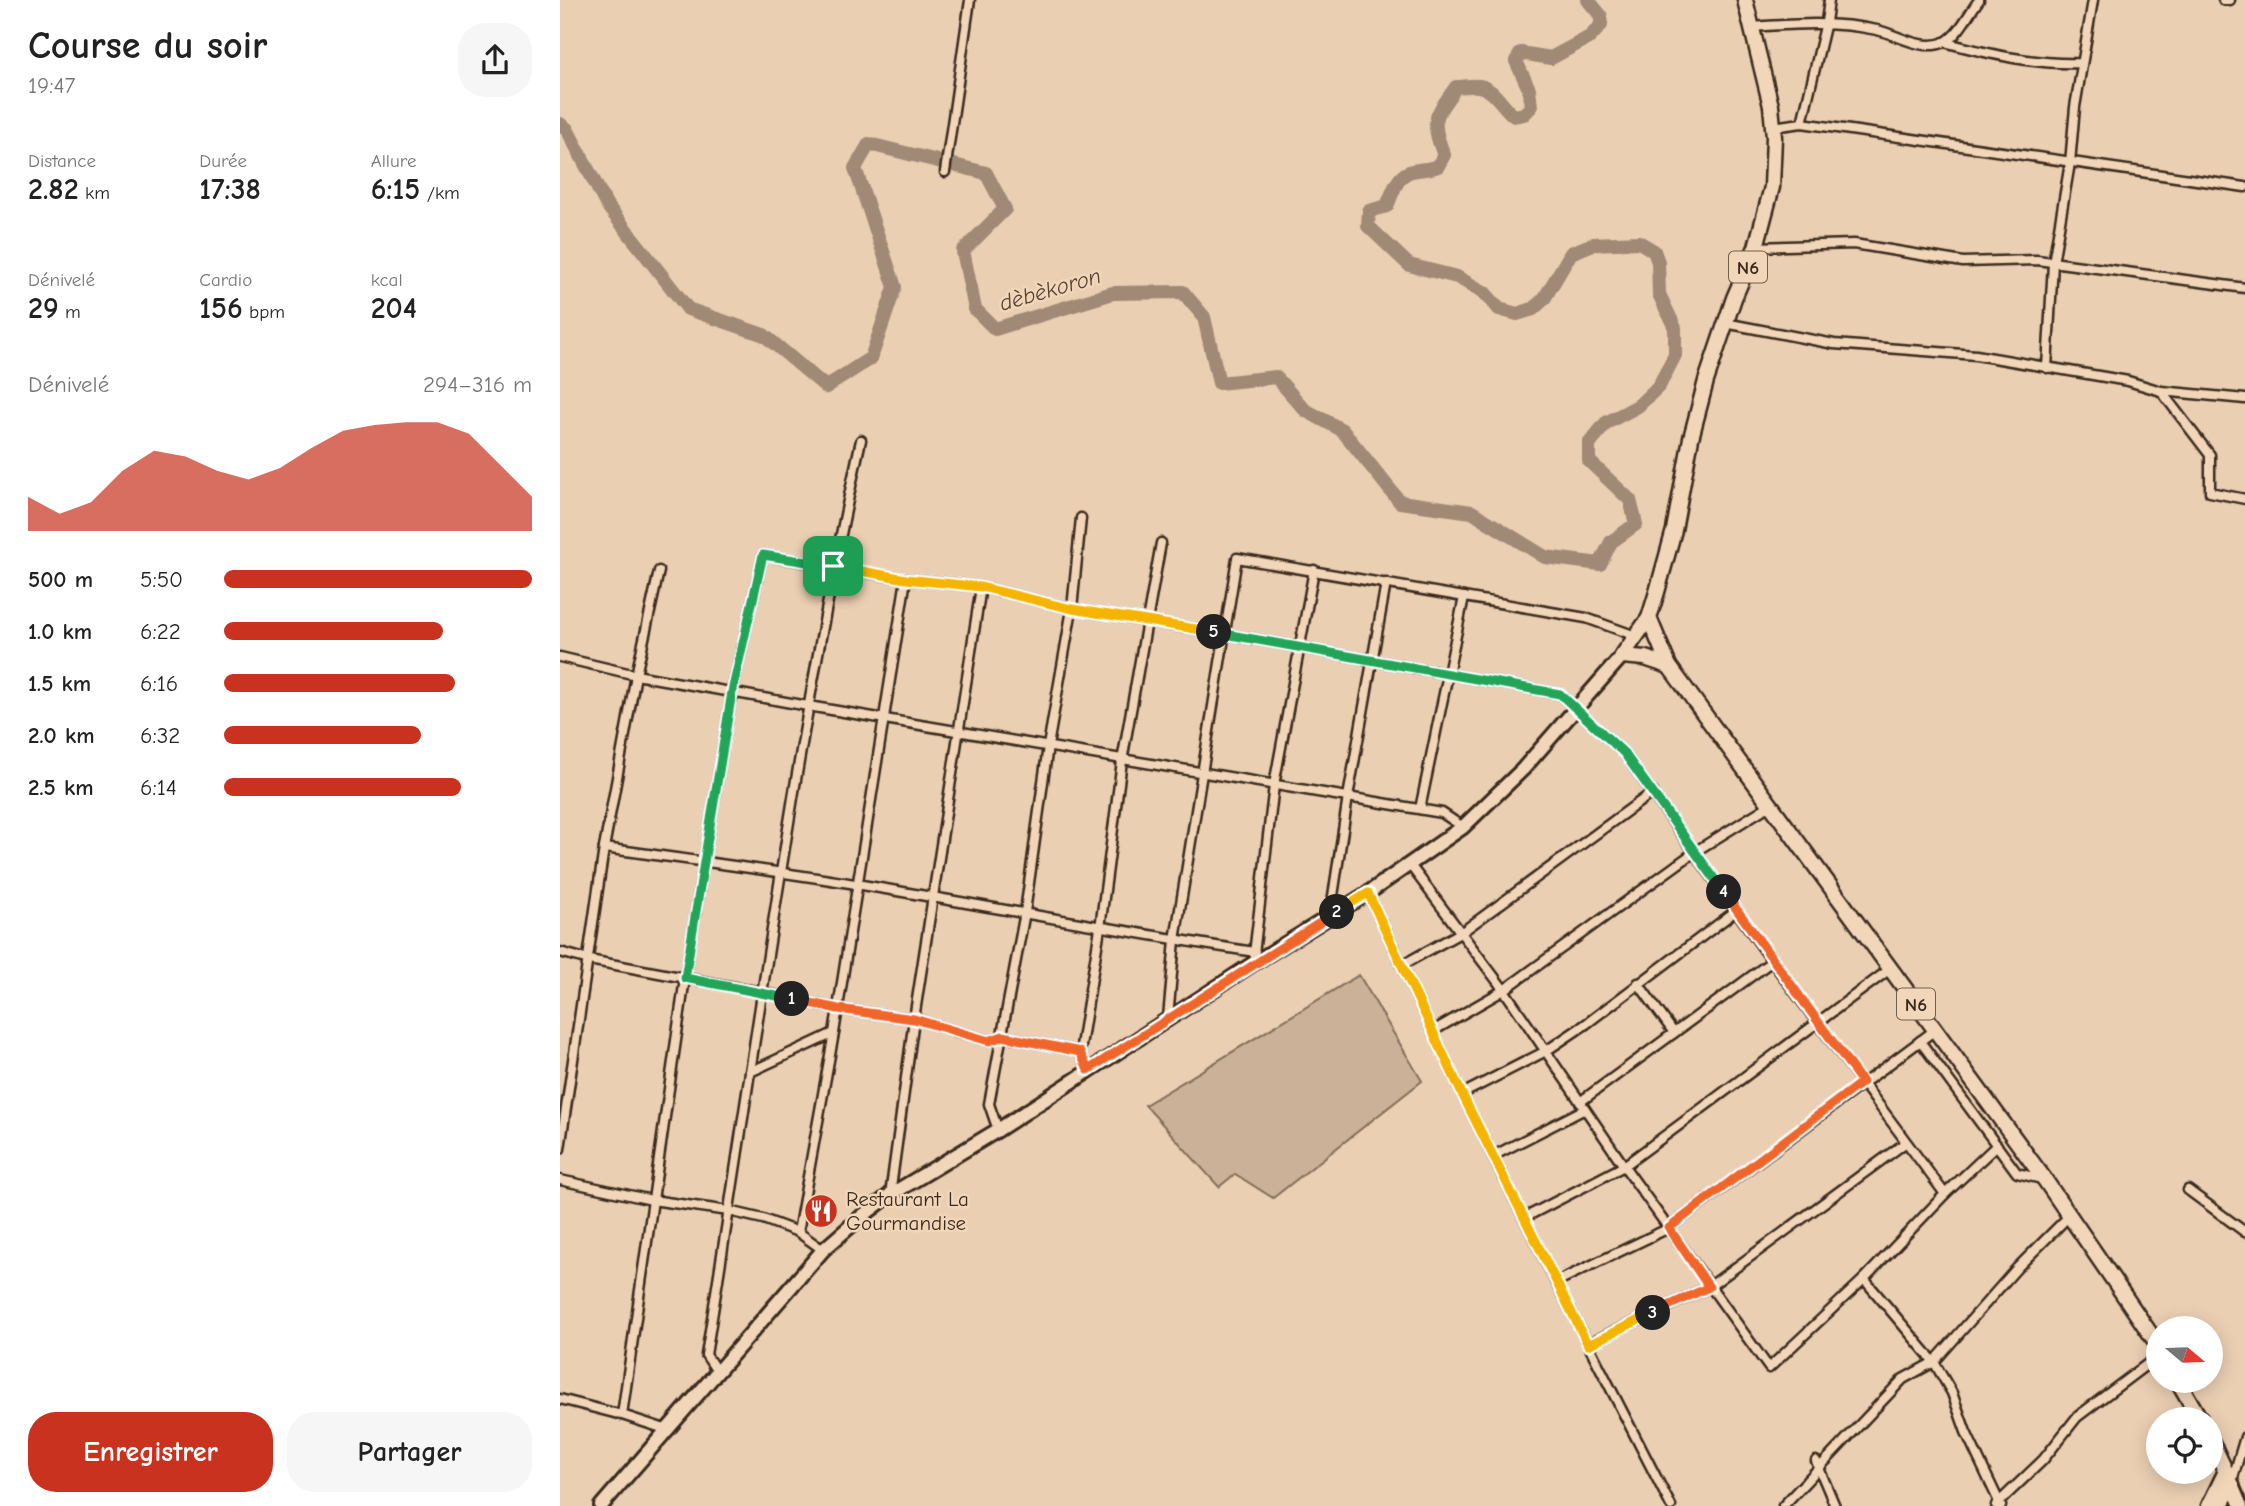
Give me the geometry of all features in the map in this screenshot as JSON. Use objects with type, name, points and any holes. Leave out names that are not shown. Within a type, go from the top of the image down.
[{"type":"highway","name":"N6","points":[[1622,656],[1649,618],[1674,530],[1694,426],[1725,323],[1756,247],[1772,187],[1774,137],[1771,106],[1745,0]]},
{"type":"highway","name":"N6","points":[[1649,618],[1669,666],[2045,1180],[2146,1327]]},
{"type":"highway","points":[[1622,656],[1645,658],[1669,666]]},
{"type":"highway","points":[[2220,1506],[2229,1478],[2223,1465]]},
{"type":"highway","points":[[2209,1506],[2229,1478]]},
{"type":"main road","points":[[601,1506],[823,1250],[861,1217],[890,1195],[998,1130],[1168,1018],[1254,958],[1368,893],[1463,827],[1523,769],[1622,656]]},
{"type":"main road","points":[[2229,1478],[2241,1506]]},
{"type":"street","points":[[945,172],[970,0]]},
{"type":"street","points":[[1802,123],[1829,0]]},
{"type":"street","points":[[1944,42],[1954,34],[1979,0]]},
{"type":"street","points":[[2047,368],[2053,263],[2093,0]]},
{"type":"street","points":[[2223,0],[2230,0]]},
{"type":"street","points":[[1753,27],[1826,22],[1879,30],[1923,45],[1944,42],[1997,56],[2062,64],[2082,63]]},
{"type":"street","points":[[1772,127],[1802,123],[2245,187]]},
{"type":"street","points":[[1756,247],[1854,244],[1963,262],[2037,261],[2245,289]]},
{"type":"street","points":[[1725,323],[1834,344],[1976,355],[2128,381],[2161,391],[2245,399]]},
{"type":"street","points":[[2161,391],[2210,455],[2210,492],[2245,499]]},
{"type":"street","points":[[718,1373],[706,1355],[761,992],[833,566],[861,440]]},
{"type":"street","points":[[998,1130],[989,1104],[1025,912],[1048,746],[1072,609],[1082,518]]},
{"type":"street","points":[[1088,1070],[1080,1052],[1122,761],[1161,543]]},
{"type":"street","points":[[622,1415],[685,978],[732,692],[763,555],[906,579],[981,587],[1072,609],[1560,694],[1624,753],[1772,961],[1945,1194]]},
{"type":"street","points":[[1168,1018],[1175,940],[1237,558],[1586,618],[1636,636]]},
{"type":"street","points":[[604,848],[858,884],[1025,912],[1254,958],[1274,785],[1314,570]]},
{"type":"street","points":[[560,1149],[604,848],[636,675],[659,571]]},
{"type":"street","points":[[798,1231],[838,1009],[906,579]]},
{"type":"street","points":[[1330,916],[1386,583]]},
{"type":"street","points":[[890,1195],[914,1019],[981,587]]},
{"type":"street","points":[[1420,809],[1464,597]]},
{"type":"street","points":[[560,657],[636,675],[808,706],[1442,813],[1463,827]]},
{"type":"street","points":[[1402,965],[1462,932],[1653,792]]},
{"type":"street","points":[[1433,1031],[1504,990],[1696,851],[1770,805]]},
{"type":"street","points":[[1410,865],[1504,990],[1624,1167],[1769,1368],[1864,1279],[1945,1194],[1997,1145]]},
{"type":"street","points":[[1368,893],[1462,1094],[1671,1506]]},
{"type":"street","points":[[1462,1094],[1546,1051],[1737,910]]},
{"type":"street","points":[[560,952],[838,1009],[914,1019],[989,1041],[1003,1036],[1080,1052]]},
{"type":"street","points":[[1493,1156],[1583,1105],[1674,1033],[1772,961]]},
{"type":"street","points":[[1524,1218],[1624,1167],[1891,969]]},
{"type":"street","points":[[1637,983],[1674,1033]]},
{"type":"street","points":[[1556,1282],[1669,1228],[1935,1030]]},
{"type":"street","points":[[750,1072],[834,1033]]},
{"type":"street","points":[[1920,1041],[2017,1173],[2045,1180]]},
{"type":"street","points":[[1588,1345],[1709,1287],[1905,1143]]},
{"type":"street","points":[[560,1180],[652,1200],[729,1211],[763,1219],[798,1231],[823,1250]]},
{"type":"street","points":[[2188,1189],[2245,1231]]},
{"type":"street","points":[[1783,1506],[1903,1379],[1934,1362],[2017,1268],[2068,1216]]},
{"type":"street","points":[[1864,1279],[1934,1362],[1952,1393],[1966,1433],[1998,1505],[2043,1460],[2077,1417],[2146,1365]]},
{"type":"street","points":[[560,1399],[668,1430]]},
{"type":"street","points":[[2229,1478],[2245,1437]]},
{"type":"street","points":[[2229,1478],[2237,1459]]},
{"type":"street","points":[[1818,1466],[1835,1506]]},
{"type":"shaded area","points":[[1359,975],[1422,1081],[1273,1198],[1235,1174],[1219,1187],[1145,1105]]},
{"type":"waterway","name":"dèbèkoron","points":[[560,124],[567,129],[606,204],[688,309],[764,335],[826,387],[871,358],[895,287],[855,168],[869,144],[986,173],[1005,209],[963,251],[975,309],[995,329],[1113,293],[1183,292],[1204,317],[1219,383],[1276,377],[1305,410],[1342,430],[1400,502],[1472,512],[1545,557],[1600,564],[1611,542],[1636,524],[1630,500],[1589,461],[1589,444],[1606,423],[1638,406],[1659,386],[1675,355],[1675,328],[1659,294],[1658,262],[1654,251],[1639,242],[1593,244],[1571,253],[1544,299],[1533,309],[1517,314],[1499,309],[1484,292],[1457,277],[1409,265],[1368,226],[1369,211],[1387,206],[1395,187],[1405,174],[1438,166],[1444,155],[1436,119],[1456,87],[1485,88],[1514,116],[1524,114],[1531,107],[1529,89],[1516,61],[1521,53],[1551,58],[1590,37],[1601,25],[1601,16],[1588,0]]},
{"type":"place","name":"Restaurant La Gourmandise","points":[[821,1211]]},
{"type":"route","points":[[763,555],[833,566],[906,579],[981,587],[1072,609],[1560,694],[1624,753],[1862,1082],[1669,1228],[1709,1287],[1588,1345],[1462,1094],[1368,893],[1088,1070],[1080,1052],[1003,1036],[989,1041],[914,1019],[838,1009],[685,978],[732,692],[763,555]]}]
